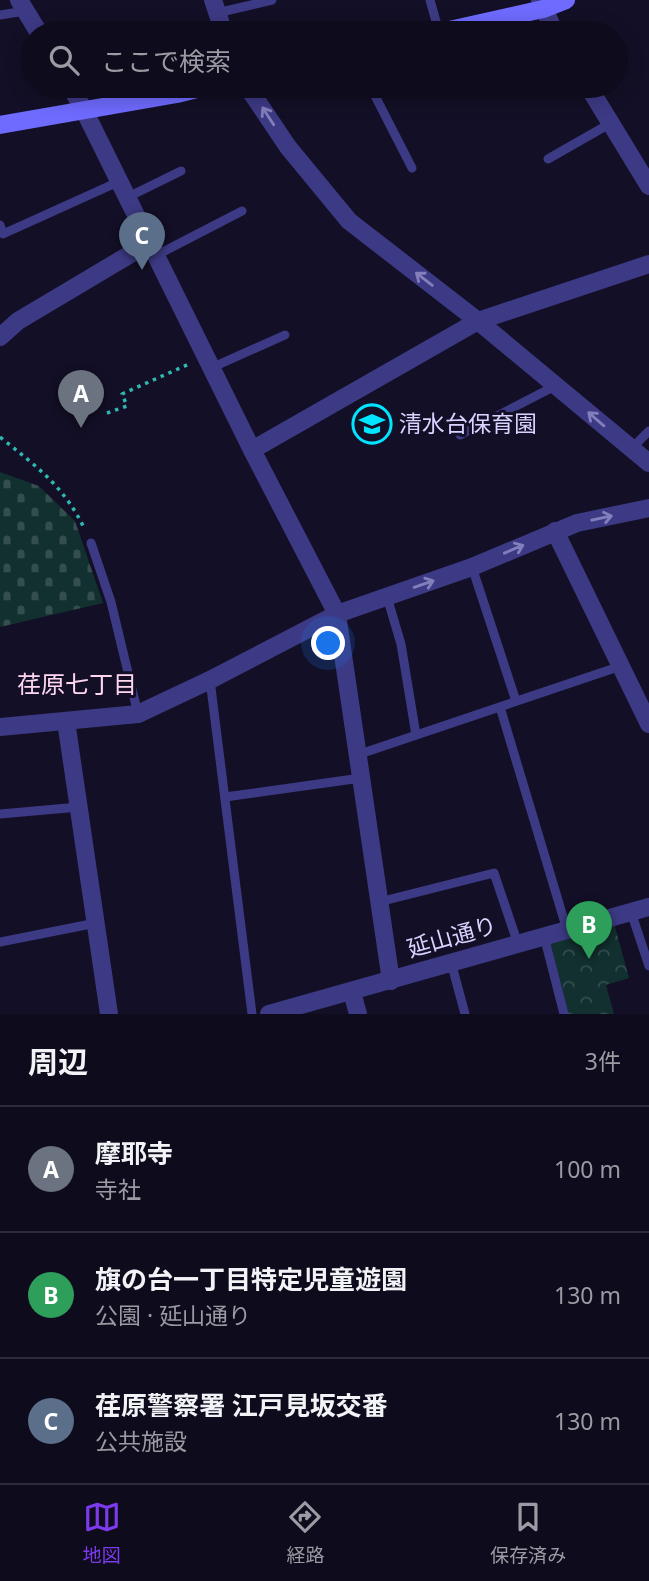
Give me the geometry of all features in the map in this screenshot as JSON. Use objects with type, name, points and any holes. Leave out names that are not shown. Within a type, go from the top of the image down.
[{"type":"street","points":[[481,21],[566,0]]},
{"type":"street","points":[[542,4],[550,21]]},
{"type":"street","points":[[22,5],[32,21]]},
{"type":"street","points":[[77,98],[252,450],[337,614],[391,981]]},
{"type":"street","points":[[0,125],[146,98]]},
{"type":"street","points":[[255,98],[288,147],[349,221],[478,321],[649,463]]},
{"type":"street","points":[[595,98],[639,162],[649,186]]},
{"type":"street","points":[[0,337],[18,321],[152,250]]},
{"type":"street","points":[[252,450],[478,321],[649,264]]},
{"type":"street","points":[[0,727],[138,714],[337,614],[472,567],[577,523],[649,508]]},
{"type":"street","points":[[555,531],[649,724]]},
{"type":"street","points":[[66,721],[109,1014]]},
{"type":"street","name":"延山通り","points":[[269,1014],[649,907]]},
{"type":"street","points":[[352,992],[358,1014]]},
{"type":"lane","points":[[215,6],[272,0]]},
{"type":"lane","points":[[430,0],[435,21]]},
{"type":"lane","points":[[0,15],[22,5]]},
{"type":"lane","points":[[376,98],[412,168]]},
{"type":"lane","points":[[548,159],[611,123]]},
{"type":"lane","points":[[0,225],[3,234],[181,171]]},
{"type":"lane","points":[[152,250],[242,211]]},
{"type":"lane","points":[[208,362],[285,335]]},
{"type":"lane","points":[[460,435],[557,386]]},
{"type":"lane","points":[[631,449],[649,431]]},
{"type":"lane","points":[[92,543],[111,602],[138,714]]},
{"type":"lane","points":[[472,567],[516,701]]},
{"type":"lane","points":[[387,597],[401,644],[416,735]]},
{"type":"lane","points":[[358,755],[621,666]]},
{"type":"lane","points":[[210,680],[252,1014]]},
{"type":"lane","points":[[500,707],[567,930]]},
{"type":"lane","points":[[225,797],[361,778]]},
{"type":"lane","points":[[0,814],[79,807]]},
{"type":"lane","points":[[379,902],[494,873],[518,944]]},
{"type":"lane","points":[[631,912],[649,966]]},
{"type":"lane","points":[[0,942],[96,923]]},
{"type":"lane","points":[[544,936],[564,1014]]},
{"type":"lane","points":[[451,962],[465,1014]]},
{"type":"path","points":[[107,413],[127,406],[122,394],[208,362]]},
{"type":"path","points":[[0,438],[47,474],[77,514],[92,543]]},
{"type":"green space","points":[[0,472],[39,486],[75,521],[103,603],[0,627]]},
{"type":"green space","points":[[614,923],[629,978],[606,985],[614,1014],[568,1014],[550,941]]},
{"type":"place","name":"荏原警察署 江戸見坂交番","points":[[142,270]]},
{"type":"place","name":"清水台保育園","points":[[372,424]]},
{"type":"place","name":"摩耶寺","points":[[81,428]]},
{"type":"place","name":"旗の台一丁目特定児童遊園","points":[[589,959]]},
{"type":"district","name":"荏原七丁目","points":[[77,685]]}]
